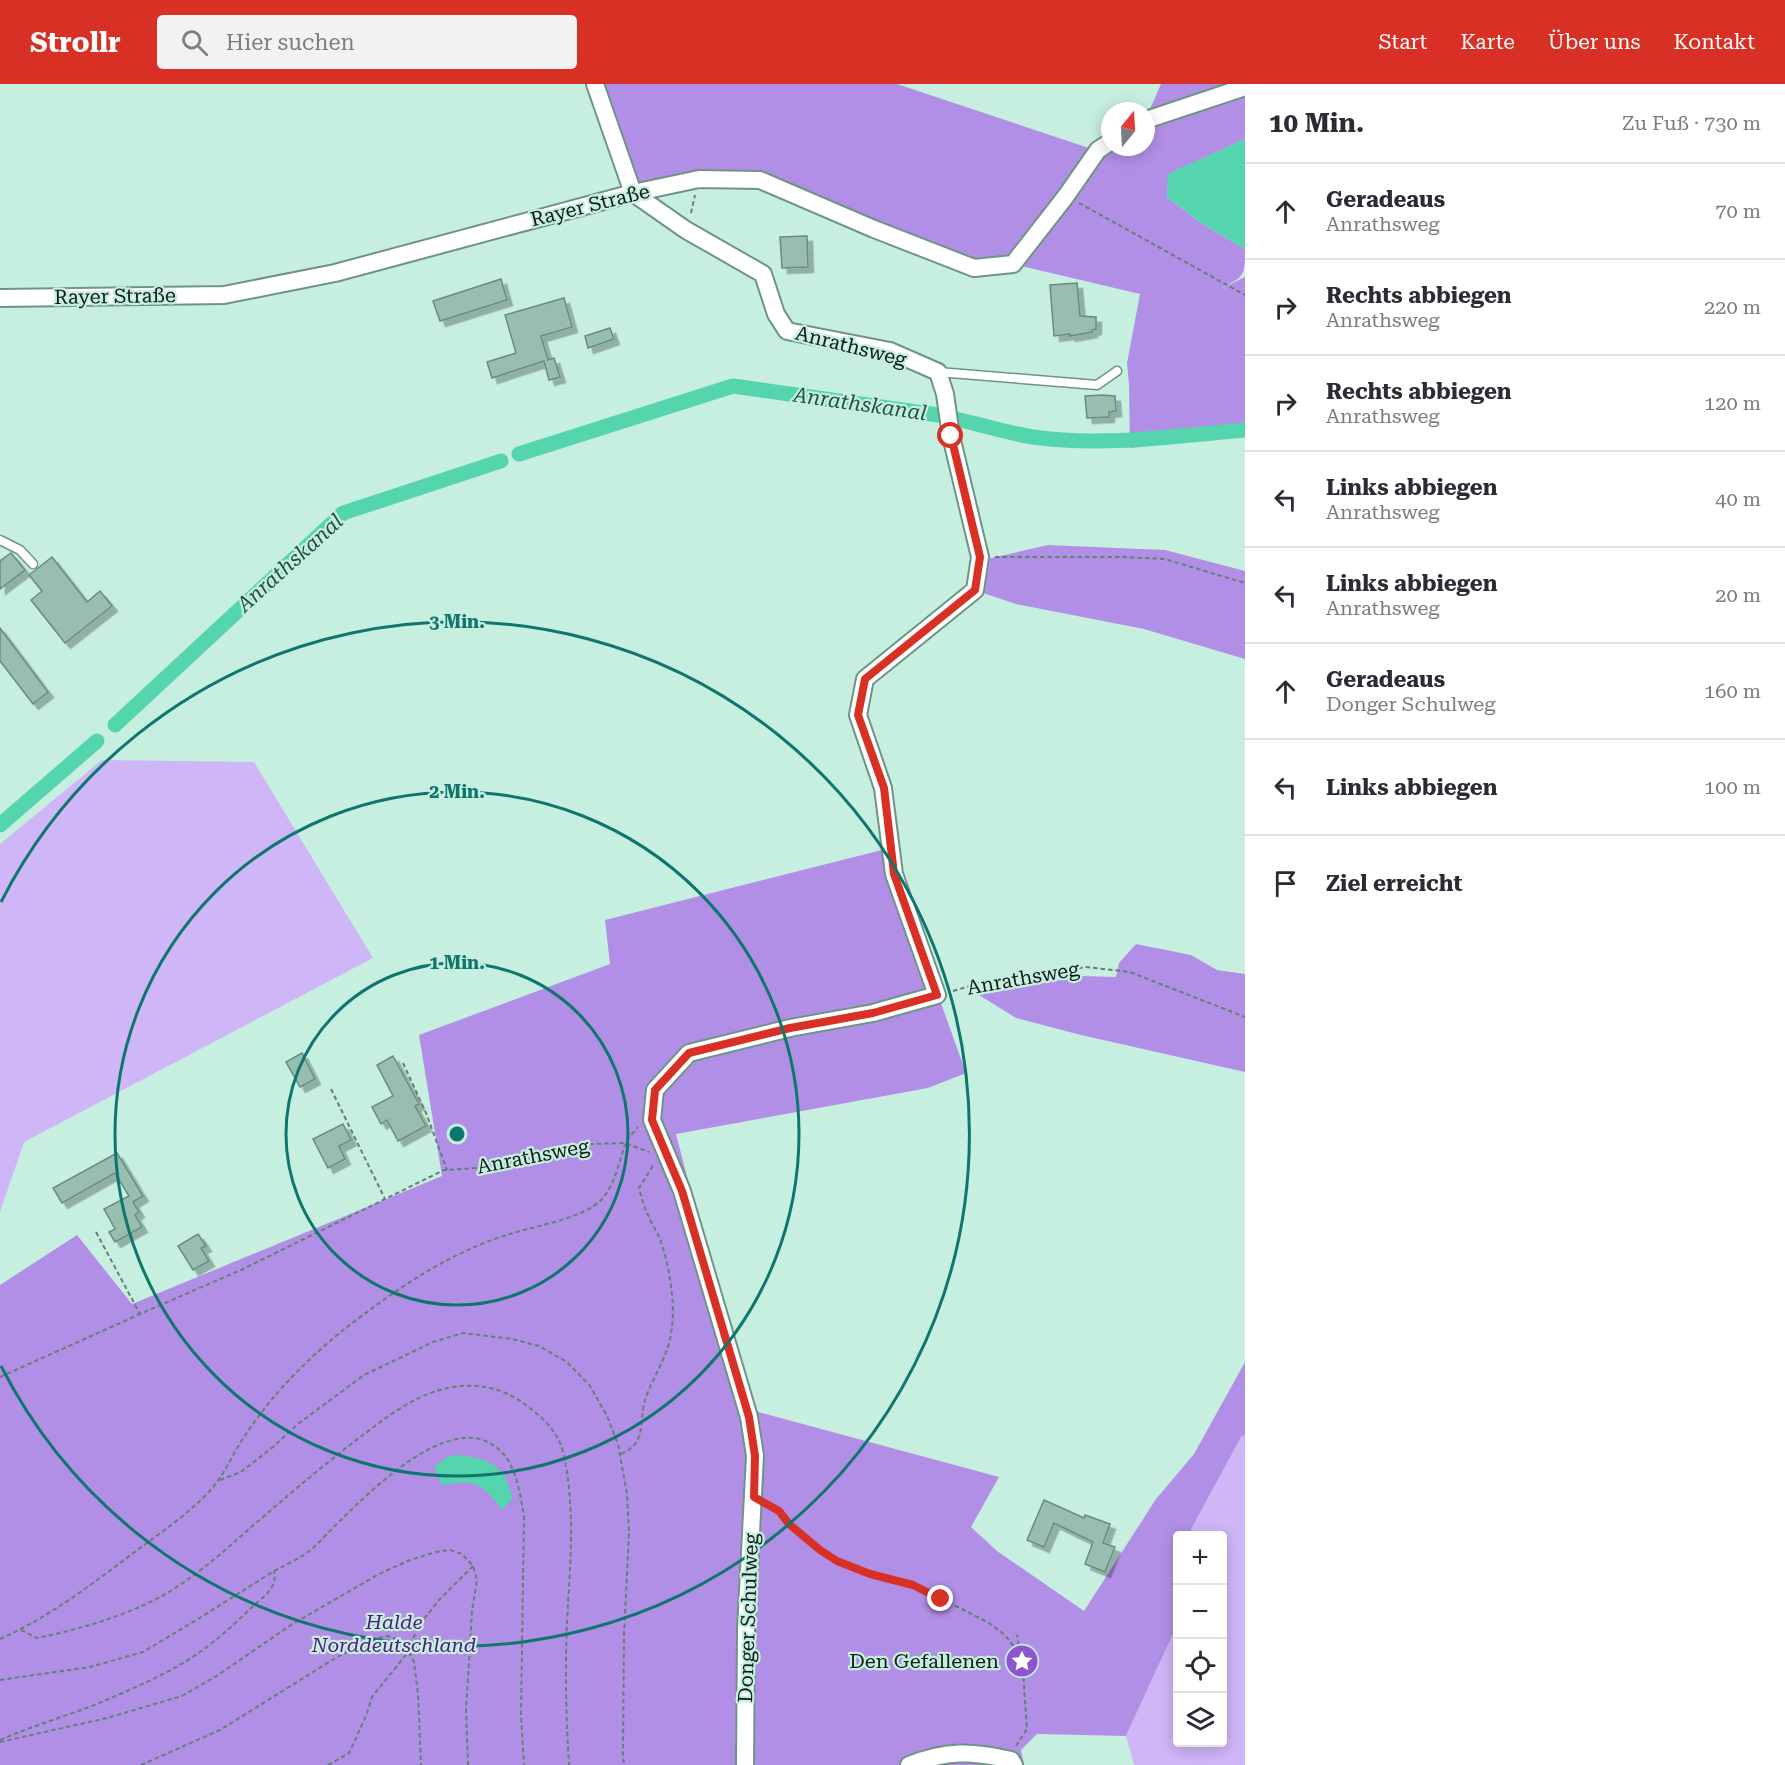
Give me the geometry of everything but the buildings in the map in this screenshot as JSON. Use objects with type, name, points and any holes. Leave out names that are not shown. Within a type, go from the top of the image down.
[{"type":"street","points":[[596,84],[633,193]]},
{"type":"street","points":[[1155,117],[1245,87]]},
{"type":"street","name":"Rayer Straße","points":[[0,298],[224,295],[335,273],[633,193],[699,178],[760,180],[874,229],[974,268],[1013,264],[1101,148]]},
{"type":"street","name":"Anrathsweg","points":[[633,193],[686,230],[763,274],[776,314],[787,331],[890,351],[938,372]]},
{"type":"street","points":[[663,1158],[652,1120],[655,1090],[689,1053],[790,1028],[873,1013],[937,995],[894,874],[884,788],[858,715],[865,679],[975,590],[980,557],[951,436],[945,394],[938,372]]},
{"type":"street","name":"Donger Schulweg","points":[[663,1158],[682,1191],[749,1417],[755,1456],[746,1629],[745,1765]]},
{"type":"street","points":[[909,1765],[954,1753],[985,1754],[1013,1763]]},
{"type":"lane","points":[[938,372],[1097,386],[1117,370]]},
{"type":"lane","points":[[0,540],[20,550],[33,564]]},
{"type":"path","points":[[686,230],[699,178]]},
{"type":"path","points":[[1066,196],[1245,295]]},
{"type":"path","points":[[980,557],[1165,559],[1245,583]]},
{"type":"path","name":"Anrathsweg","points":[[937,995],[980,983],[1086,967],[1130,972],[1245,1017]]},
{"type":"path","points":[[403,1063],[426,1113],[447,1170]]},
{"type":"path","points":[[331,1089],[385,1199]]},
{"type":"path","points":[[0,1639],[21,1630],[95,1582],[170,1526],[211,1490],[219,1481],[244,1436],[287,1381],[341,1332],[400,1289],[467,1250],[509,1234],[572,1216],[592,1207],[603,1198],[616,1173],[625,1143],[644,1121],[652,1120]]},
{"type":"path","name":"Anrathsweg","points":[[0,1377],[243,1269],[447,1170],[495,1167],[590,1144],[625,1143],[663,1158]]},
{"type":"path","points":[[620,1455],[635,1447],[639,1440],[644,1404],[670,1339],[672,1317],[668,1267],[660,1239],[646,1212],[639,1188],[652,1168],[663,1158]]},
{"type":"path","points":[[96,1232],[140,1314]]},
{"type":"path","points":[[219,1481],[241,1472],[298,1424],[364,1375],[433,1342],[463,1333],[512,1339],[539,1346],[567,1362],[590,1386],[607,1416],[618,1444],[627,1494],[629,1533],[624,1635],[624,1765]]},
{"type":"path","points":[[21,1630],[37,1638],[72,1631],[116,1616],[163,1595],[210,1563],[331,1459],[380,1422],[416,1400],[439,1390],[457,1386],[477,1385],[501,1390],[520,1400],[538,1414],[554,1431],[563,1449],[569,1487],[572,1548],[567,1624],[569,1765]]},
{"type":"path","points":[[0,1680],[90,1667],[143,1652],[313,1548],[362,1499],[401,1466],[418,1455],[455,1439],[470,1437],[496,1447],[512,1467],[524,1516],[522,1715],[524,1765]]},
{"type":"path","points":[[754,1497],[779,1511],[789,1524],[837,1561],[870,1574],[913,1585],[962,1609],[989,1623],[1005,1635],[1020,1655]]},
{"type":"path","points":[[0,1741],[107,1718],[182,1696],[218,1676],[291,1625],[379,1574],[410,1560],[450,1550],[462,1554],[473,1566],[477,1580],[468,1662],[466,1709],[468,1765]]},
{"type":"path","points":[[328,1765],[349,1753],[372,1697],[410,1651],[417,1628],[439,1600],[473,1566]]},
{"type":"path","points":[[0,1741],[33,1726],[110,1699],[170,1670],[200,1652],[246,1613],[273,1586],[276,1579],[274,1571]]},
{"type":"path","points":[[1013,1763],[1017,1743],[1027,1729],[1023,1671],[1017,1635]]},
{"type":"path","points":[[141,1765],[220,1730],[337,1657],[375,1639],[387,1636],[404,1643],[414,1662],[418,1694],[421,1765]]},
{"type":"shaded area","points":[[1245,139],[1245,249],[1201,223],[1167,197],[1168,174]]},
{"type":"shaded area","points":[[102,760],[254,762],[373,958],[24,1142],[0,1212],[0,844]]},
{"type":"shaded area","points":[[1245,1435],[1245,1765],[1134,1765],[1126,1736],[1173,1634],[1173,1747],[1227,1747],[1227,1531],[1190,1531],[1241,1437]]},
{"type":"shaded area","points":[[456,1455],[487,1461],[500,1471],[509,1487],[512,1499],[502,1510],[489,1494],[477,1485],[462,1483],[442,1485],[434,1467],[447,1457]]},
{"type":"green space","points":[[586,84],[897,84],[1101,152],[1101,156],[1155,156],[1155,102],[1153,102],[1161,84],[1245,84],[1245,139],[1169,174],[1167,197],[1201,223],[1245,249],[1242,275],[1220,289],[1245,277],[1245,436],[1130,448],[1127,363],[1140,294],[1013,264],[974,268],[760,180],[633,193]]},
{"type":"green space","points":[[1048,545],[1165,550],[1245,571],[1245,659],[1144,629],[1016,604],[971,589],[974,562]]},
{"type":"green space","name":"Halde Norddeutschland","points":[[886,849],[966,1073],[928,1088],[676,1134],[747,1409],[999,1477],[971,1527],[997,1551],[1084,1611],[1156,1499],[1194,1454],[1245,1362],[1245,1435],[1241,1437],[1190,1531],[1173,1531],[1173,1634],[1126,1736],[1037,1734],[1021,1750],[1024,1765],[0,1765],[0,1285],[77,1235],[132,1304],[442,1176],[419,1035],[610,964],[605,920]]},
{"type":"green space","points":[[1136,944],[1191,955],[1217,970],[1245,974],[1245,1072],[1016,1018],[979,995],[1082,976],[1116,977],[1119,963]]},
{"type":"waterway","name":"Anrathskanal","points":[[519,454],[733,386],[938,415],[1021,435],[1059,440],[1139,440],[1245,430]]},
{"type":"waterway","name":"Anrathskanal","points":[[115,725],[343,513],[501,461]]},
{"type":"waterway","name":"Anrathskanal","points":[[0,825],[97,741]]},
{"type":"place","name":"Den Gefallenen","points":[[1022,1661]]},
{"type":"route","points":[[941,1599],[913,1585],[870,1574],[837,1561],[789,1524],[779,1511],[754,1497],[755,1456],[749,1417],[682,1191],[652,1120],[655,1090],[689,1053],[790,1028],[873,1013],[937,995],[894,874],[884,788],[858,715],[865,679],[975,590],[980,557],[951,436]]}]
